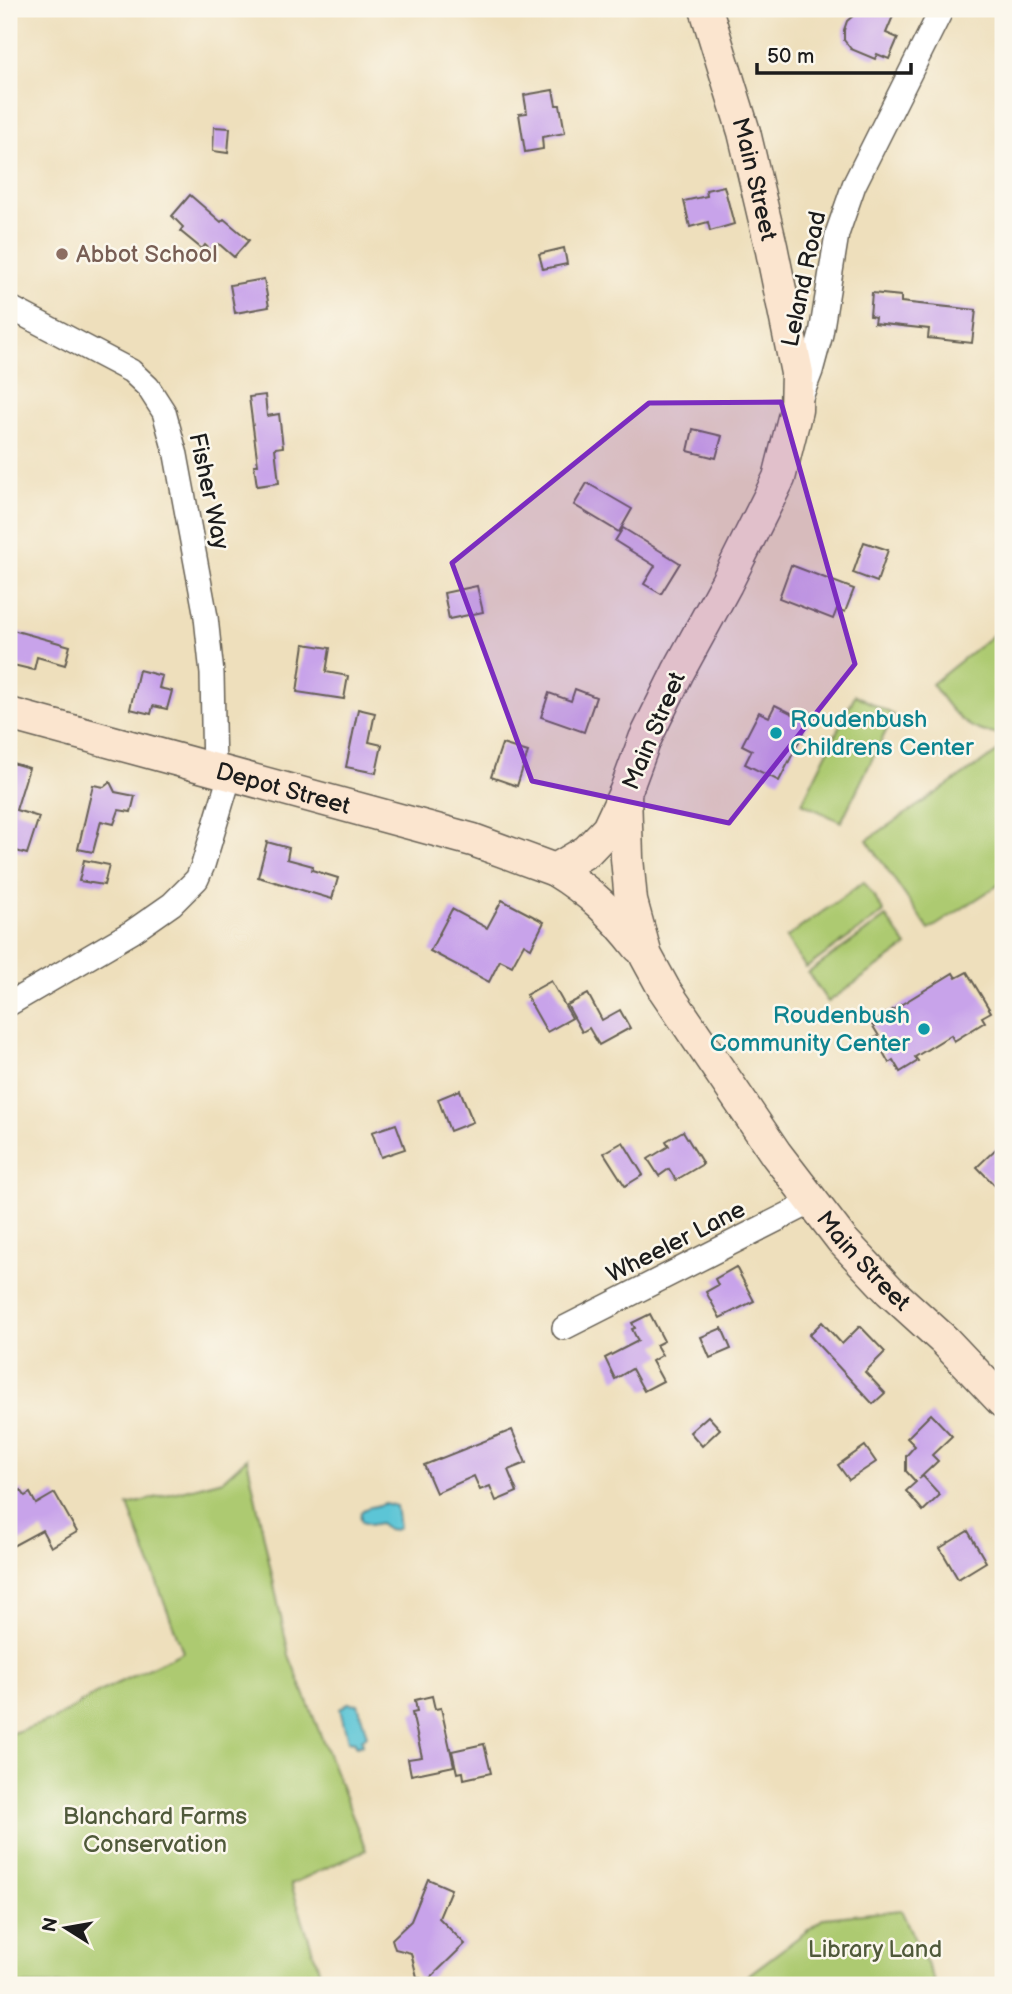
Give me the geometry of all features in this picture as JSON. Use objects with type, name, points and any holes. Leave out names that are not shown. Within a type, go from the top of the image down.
[{"type":"main road","name":"Main Street","points":[[706,9],[744,132],[771,246],[797,373],[796,410],[779,478],[645,739],[625,793],[631,901],[646,956],[664,989],[762,1135],[842,1240],[1003,1402]]},
{"type":"main road","name":"Depot Street","points":[[9,714],[473,840],[555,870],[581,886],[611,912],[646,956]]},
{"type":"main road","points":[[555,870],[587,850],[608,829],[625,793]]},
{"type":"street","name":"Leland Road","points":[[796,410],[821,334],[837,234],[854,185],[942,9]]},
{"type":"street","name":"Fisher Way","points":[[9,307],[131,370],[148,387],[164,412],[176,455],[206,617],[222,773],[203,865],[197,879],[186,892],[132,932],[9,1004]]},
{"type":"street","name":"Wheeler Lane","points":[[564,1328],[812,1202]]},
{"type":"highlighted area","points":[[781,402],[855,664],[729,823],[532,781],[452,563],[649,403]]},
{"type":"green space","points":[[1003,627],[1003,735],[979,730],[961,720],[932,684]]},
{"type":"green space","points":[[855,695],[894,715],[841,822],[802,803]]},
{"type":"green space","points":[[1003,748],[1003,882],[929,930],[867,840]]},
{"type":"green space","points":[[864,882],[884,912],[806,968],[786,938]]},
{"type":"green space","points":[[886,917],[907,946],[828,1002],[808,973]]},
{"type":"green space","name":"Blanchard Farms Conservation","points":[[247,1458],[289,1655],[366,1850],[291,1884],[324,1985],[9,1985],[9,1734],[53,1720],[101,1691],[183,1652],[128,1505],[223,1480]]},
{"type":"green space","name":"Library Land","points":[[901,1910],[936,1985],[735,1985],[824,1918]]},
{"type":"water","points":[[385,1503],[396,1506],[399,1527],[395,1530],[380,1523],[370,1525],[362,1522],[363,1510]]},
{"type":"water","points":[[348,1703],[358,1704],[367,1736],[362,1740],[363,1744],[356,1746],[355,1742],[348,1741],[340,1709]]},
{"type":"building","points":[[869,9],[896,9],[886,33],[898,38],[889,59],[877,54],[875,59],[851,49],[844,40],[847,21],[854,15],[868,12]]},
{"type":"building","points":[[553,90],[556,105],[560,105],[565,133],[542,137],[543,149],[525,152],[519,114],[527,113],[524,95]]},
{"type":"building","points":[[214,127],[230,128],[228,153],[213,151]]},
{"type":"building","points":[[724,186],[734,224],[710,231],[708,222],[690,227],[684,201],[707,196],[706,190]]},
{"type":"building","points":[[190,195],[221,222],[224,219],[249,240],[234,257],[219,244],[213,252],[205,245],[202,249],[180,231],[183,227],[172,216]]},
{"type":"building","points":[[564,248],[567,264],[543,269],[539,254]]},
{"type":"building","points":[[264,279],[269,307],[235,313],[230,285]]},
{"type":"building","points":[[872,293],[901,296],[901,302],[976,310],[972,343],[928,338],[929,329],[874,323],[875,317],[870,316]]},
{"type":"building","points":[[265,395],[267,416],[279,414],[283,447],[275,448],[279,483],[257,486],[254,465],[258,465],[249,397]]},
{"type":"building","points":[[693,429],[722,436],[716,458],[688,451]]},
{"type":"building","points":[[587,483],[632,509],[619,532],[574,505]]},
{"type":"building","points":[[623,528],[680,563],[661,594],[644,584],[655,566],[615,541]]},
{"type":"building","points":[[864,542],[888,550],[877,582],[853,573]]},
{"type":"building","points":[[791,565],[854,589],[845,612],[837,609],[833,619],[779,598]]},
{"type":"building","points":[[477,586],[483,612],[449,619],[444,593]]},
{"type":"building","points":[[9,629],[70,646],[65,665],[37,657],[34,670],[9,664]]},
{"type":"building","points":[[304,644],[330,648],[326,672],[348,676],[344,699],[297,692]]},
{"type":"building","points":[[139,670],[162,676],[159,688],[172,691],[167,709],[153,706],[151,714],[130,709]]},
{"type":"building","points":[[575,689],[596,697],[584,732],[541,717],[549,693],[571,701]]},
{"type":"building","name":"Roudenbush Childrens Center","points":[[775,705],[809,722],[779,781],[745,764],[752,750],[742,745],[759,712],[769,717]]},
{"type":"building","points":[[358,709],[375,713],[369,742],[382,745],[376,773],[346,767]]},
{"type":"building","points":[[502,744],[528,752],[517,786],[491,777]]},
{"type":"building","points":[[9,762],[29,768],[16,810],[39,817],[27,854],[9,849]]},
{"type":"building","points":[[110,782],[115,792],[135,796],[131,812],[119,810],[114,824],[101,821],[93,852],[78,849],[93,785],[104,787]]},
{"type":"building","points":[[267,842],[289,848],[287,859],[313,866],[312,870],[338,878],[332,899],[258,877]]},
{"type":"building","points":[[84,860],[109,865],[104,885],[79,881]]},
{"type":"building","points":[[502,900],[544,922],[531,948],[524,944],[512,966],[500,960],[489,982],[430,951],[452,909],[487,928]]},
{"type":"building","name":"Roudenbush Community Center","points":[[967,972],[991,1012],[982,1017],[985,1022],[954,1041],[951,1035],[915,1057],[918,1061],[900,1072],[893,1060],[889,1063],[875,1038],[879,1036],[871,1023],[953,973],[956,978]]},
{"type":"building","points":[[551,981],[572,1018],[547,1032],[526,995]]},
{"type":"building","points":[[588,994],[602,1020],[620,1010],[630,1028],[599,1045],[589,1028],[582,1032],[567,1005]]},
{"type":"building","points":[[460,1090],[473,1122],[450,1131],[438,1099]]},
{"type":"building","points":[[396,1124],[405,1149],[381,1157],[372,1132]]},
{"type":"building","points":[[683,1131],[703,1164],[676,1180],[669,1169],[659,1176],[648,1159],[669,1146],[666,1141]]},
{"type":"building","points":[[623,1142],[643,1175],[625,1186],[604,1153]]},
{"type":"building","points":[[1003,1142],[1003,1194],[977,1167]]},
{"type":"building","points":[[736,1267],[754,1301],[720,1318],[706,1292],[718,1285],[715,1279]]},
{"type":"building","points":[[650,1314],[664,1341],[656,1345],[662,1355],[652,1361],[663,1381],[644,1391],[632,1369],[615,1379],[605,1358],[638,1341],[632,1323]]},
{"type":"building","points":[[822,1322],[842,1344],[860,1326],[885,1352],[865,1372],[885,1393],[873,1404],[809,1335]]},
{"type":"building","points":[[722,1328],[731,1349],[710,1358],[701,1337]]},
{"type":"building","points":[[931,1414],[952,1436],[932,1455],[938,1461],[919,1479],[923,1476],[940,1495],[923,1511],[906,1491],[916,1482],[906,1471],[906,1456],[915,1446],[907,1438]]},
{"type":"building","points":[[708,1416],[720,1429],[702,1446],[690,1432]]},
{"type":"building","points":[[512,1430],[526,1463],[508,1470],[517,1492],[496,1501],[490,1486],[480,1490],[474,1476],[436,1493],[424,1465]]},
{"type":"building","points":[[865,1446],[876,1462],[849,1480],[838,1465]]},
{"type":"building","points":[[21,1490],[25,1496],[30,1493],[36,1504],[55,1493],[77,1532],[51,1547],[42,1530],[9,1548],[9,1496]]},
{"type":"building","points":[[968,1531],[986,1562],[958,1579],[940,1548]]},
{"type":"building","points":[[432,1696],[435,1709],[441,1708],[454,1766],[411,1775],[408,1759],[422,1757],[412,1713],[417,1712],[415,1700]]},
{"type":"building","points":[[484,1744],[491,1773],[464,1779],[463,1772],[457,1773],[452,1751]]},
{"type":"building","points":[[428,1879],[451,1889],[439,1918],[465,1944],[427,1981],[417,1977],[411,1953],[395,1949],[392,1939],[411,1921]]},
{"type":"place","name":"Abbot School","points":[[62,254]]},
{"type":"place","name":"Roudenbush Childrens Center","points":[[776,733]]},
{"type":"place","name":"Roudenbush Community Center","points":[[924,1029]]}]
